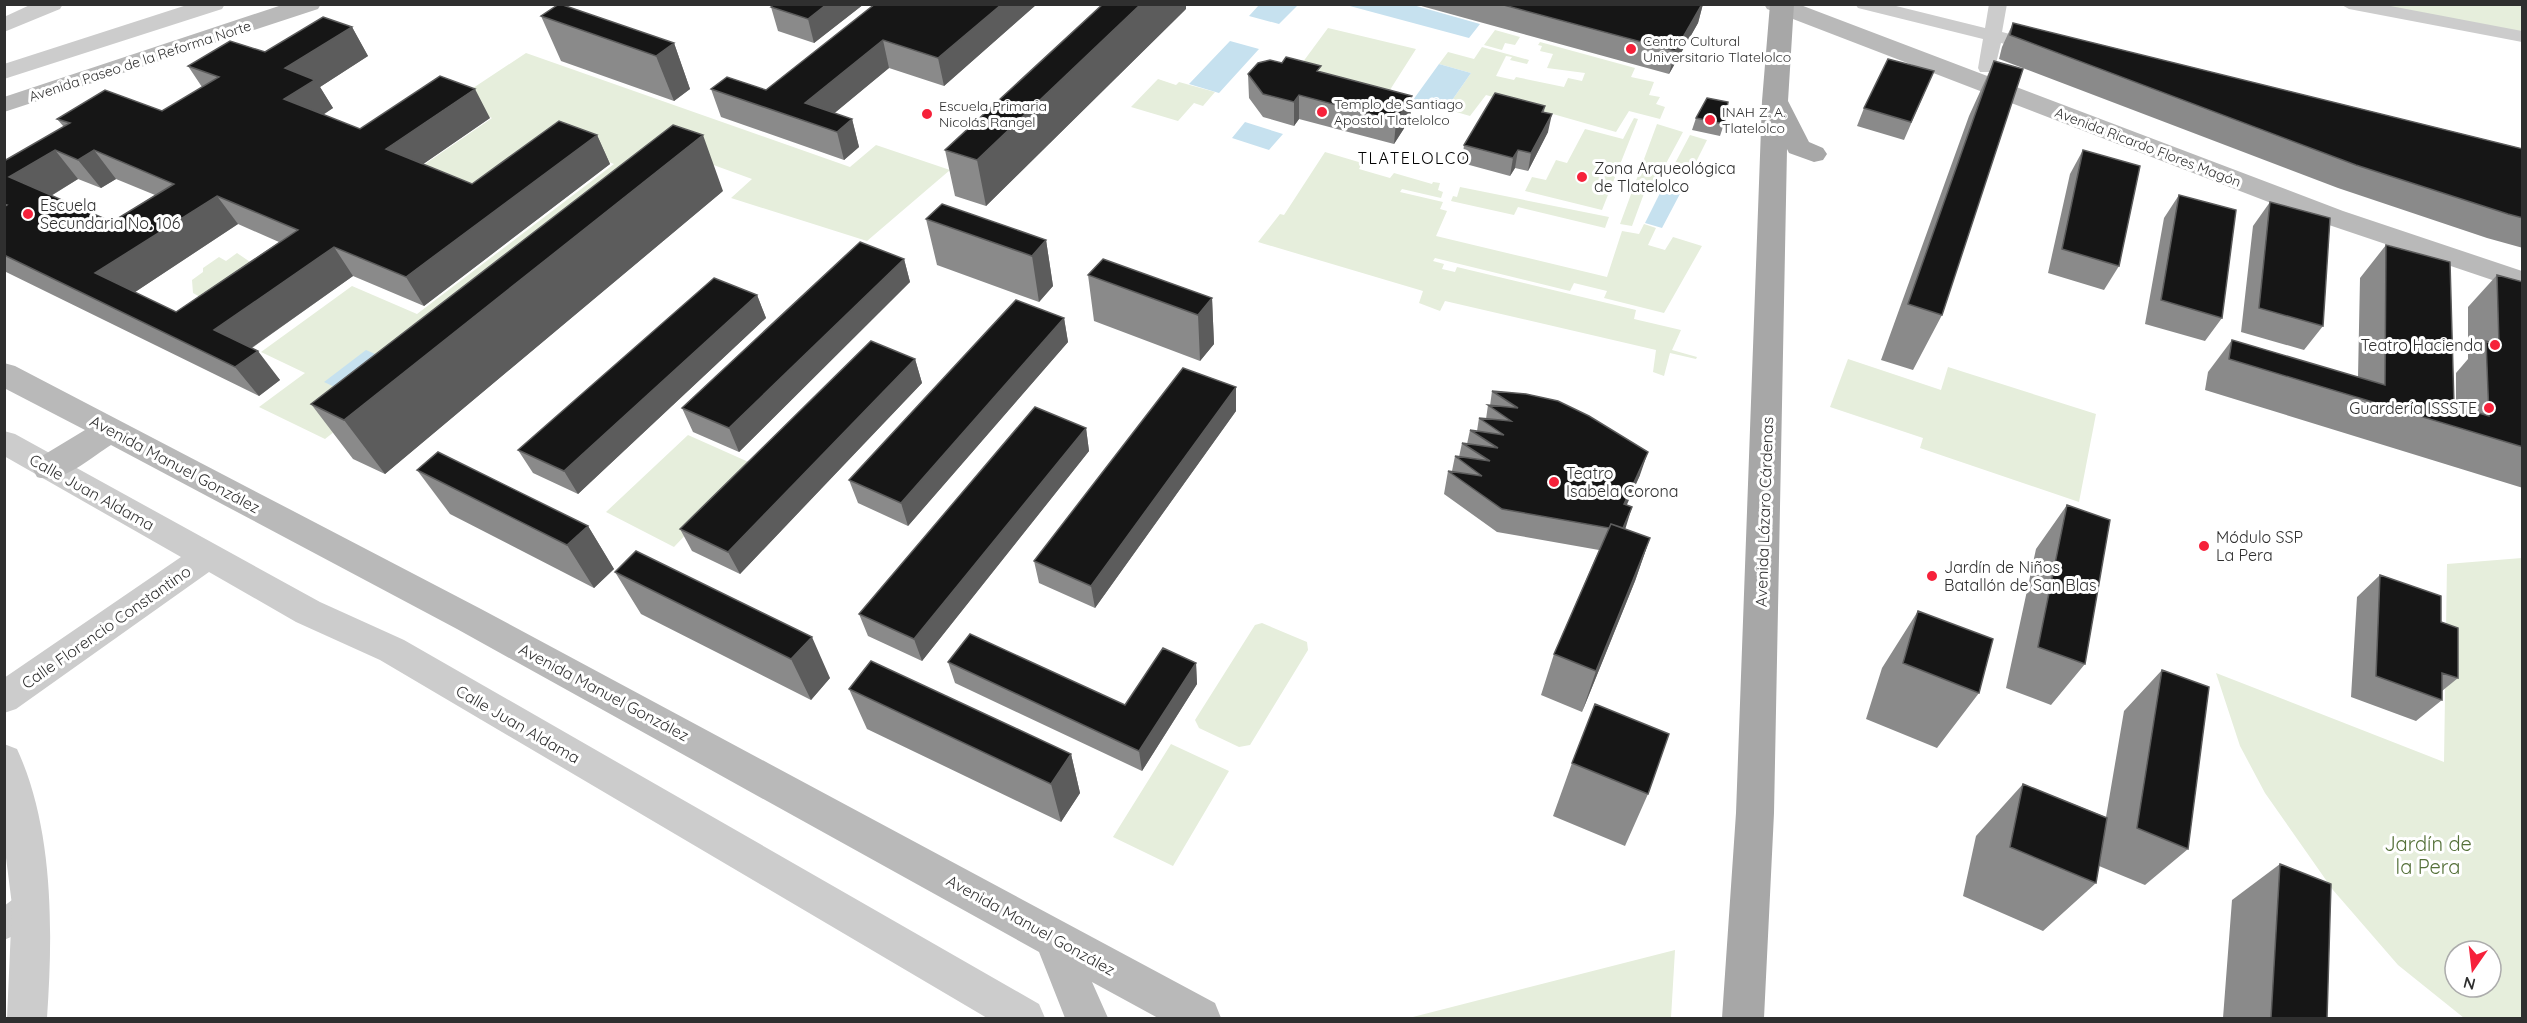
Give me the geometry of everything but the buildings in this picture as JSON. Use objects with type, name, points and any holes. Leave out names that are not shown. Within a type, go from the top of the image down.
[{"type":"main road","name":"Avenida Paseo de la Reforma Norte","points":[[4,87],[258,4]]},
{"type":"main road","name":"Avenida Paseo de la Reforma Norte","points":[[4,105],[310,4]]},
{"type":"main road","name":"Avenida Ricardo Flores Magón","points":[[1819,4],[2340,205],[2523,264]]},
{"type":"main road","name":"Avenida Ricardo Flores Magón","points":[[1779,5],[2333,217],[2523,281]]},
{"type":"main road","name":"Avenida Lázaro Cárdenas","points":[[1743,1018],[1755,813],[1779,5]]},
{"type":"main road","points":[[1775,101],[1798,147],[1814,154]]},
{"type":"main road","name":"Avenida Manuel González","points":[[4,374],[469,619],[1200,1018]]},
{"type":"main road","points":[[48,468],[110,430]]},
{"type":"main road","points":[[1055,938],[1073,988],[1087,1018]]},
{"type":"street","points":[[4,25],[52,4]]},
{"type":"street","name":"Avenida Paseo de la Reforma Norte","points":[[4,72],[214,4]]},
{"type":"street","points":[[1864,4],[2060,52]]},
{"type":"street","points":[[1987,68],[1998,4]]},
{"type":"street","points":[[2349,4],[2523,37]]},
{"type":"street","name":"Calle Juan Aldama","points":[[4,442],[308,612],[392,650],[1025,1018]]},
{"type":"street","name":"Calle Florencio Constantino","points":[[4,698],[207,555]]},
{"type":"street","points":[[4,760],[18,799],[18,915],[27,1018]]},
{"type":"green space","points":[[2371,5],[2522,5],[2522,33]]},
{"type":"green space","points":[[1328,28],[1416,49],[1388,93],[1297,70]]},
{"type":"green space","points":[[1495,30],[1520,37],[1515,45],[1505,43],[1502,50],[1484,45]]},
{"type":"green space","points":[[1540,42],[1635,68],[1631,77],[1654,82],[1649,95],[1660,97],[1656,104],[1665,107],[1660,119],[1629,111],[1616,132],[1486,95],[1470,116],[1446,109],[1471,73],[1439,64],[1448,52],[1474,59],[1482,47],[1529,60],[1527,64],[1510,60],[1512,57],[1506,56],[1496,76],[1514,80],[1516,77],[1564,87],[1568,78],[1582,81],[1585,73],[1547,68],[1553,54],[1540,51],[1542,46],[1538,45]]},
{"type":"green space","points":[[526,53],[850,167],[876,145],[950,170],[867,241],[731,198],[752,179],[686,155],[325,439],[259,407],[305,373],[261,352],[352,286],[417,314],[614,164],[573,148],[491,208],[409,175],[492,118],[452,102]]},
{"type":"green space","points":[[1158,79],[1176,85],[1179,82],[1215,92],[1203,106],[1194,103],[1178,121],[1131,107]]},
{"type":"green space","points":[[1634,118],[1638,119],[1602,210],[1525,191],[1532,177],[1546,180],[1556,160],[1567,163],[1585,129],[1623,139]]},
{"type":"green space","points":[[1657,124],[1683,132],[1656,182],[1664,185],[1661,191],[1646,188],[1632,226],[1620,224]]},
{"type":"green space","points":[[1690,135],[1707,140],[1691,172],[1673,167]]},
{"type":"green space","points":[[1325,152],[1362,163],[1359,169],[1390,178],[1394,173],[1432,184],[1433,182],[1440,183],[1438,190],[1443,192],[1441,198],[1402,189],[1400,192],[1443,202],[1440,209],[1447,211],[1436,236],[1607,277],[1622,231],[1639,234],[1644,224],[1656,228],[1648,245],[1665,250],[1673,237],[1702,246],[1664,313],[1604,298],[1607,291],[1574,283],[1570,291],[1435,258],[1433,261],[1444,264],[1442,269],[1455,272],[1457,267],[1636,310],[1634,319],[1681,330],[1672,350],[1697,357],[1696,359],[1670,353],[1664,376],[1653,372],[1656,350],[1445,301],[1440,311],[1419,303],[1423,291],[1258,242],[1280,214],[1284,215]]},
{"type":"green space","points":[[1460,187],[1609,217],[1605,228],[1518,207],[1514,215],[1451,201],[1453,196],[1457,197]]},
{"type":"green space","points":[[237,253],[265,272],[218,307],[193,293],[192,280],[203,272],[203,268],[219,257],[226,261]]},
{"type":"green space","points":[[1848,359],[1941,390],[1948,367],[2096,414],[2079,502],[1920,448],[1923,438],[1830,407]]},
{"type":"green space","points":[[688,435],[753,464],[674,547],[606,512]]},
{"type":"green space","name":"Jardín de la Pera","points":[[2522,558],[2522,1018],[2464,1018],[2398,965],[2333,890],[2265,793],[2240,746],[2216,673],[2444,762],[2447,564]]},
{"type":"green space","points":[[1262,623],[1307,642],[1308,650],[1250,745],[1239,747],[1199,728],[1195,720],[1255,625]]},
{"type":"green space","points":[[1171,744],[1229,771],[1173,866],[1113,837]]},
{"type":"green space","points":[[1675,950],[1671,1018],[1409,1018]]},
{"type":"water","points":[[1259,5],[1298,5],[1279,24],[1249,16]]},
{"type":"water","points":[[1346,5],[1413,5],[1480,24],[1469,38]]},
{"type":"water","points":[[1230,41],[1259,49],[1219,93],[1189,84]]},
{"type":"water","points":[[1439,64],[1471,73],[1446,109],[1413,100]]},
{"type":"water","points":[[1245,122],[1283,134],[1269,150],[1232,138]]},
{"type":"water","points":[[1664,185],[1682,190],[1662,228],[1645,223]]},
{"type":"water","points":[[366,350],[398,364],[356,397],[324,382]]},
{"type":"place","name":"Centro Cultural Universitario Tlatelolco","points":[[1631,49]]},
{"type":"place","name":"Templo de Santiago Apostol Tlatelolco","points":[[1322,112]]},
{"type":"place","name":"Escuela Primaria Nicolás Rangel","points":[[927,114]]},
{"type":"place","name":"INAH Z. A. Tlatelolco","points":[[1710,120]]},
{"type":"place","name":"Zona Arqueológica de Tlatelolco","points":[[1582,177]]},
{"type":"place","name":"Escuela Secundaria No. 106","points":[[28,214]]},
{"type":"place","name":"Teatro Hacienda","points":[[2495,345]]},
{"type":"place","name":"Guardería ISSSTE","points":[[2489,408]]},
{"type":"place","name":"Teatro Isabela Corona","points":[[1554,482]]},
{"type":"place","name":"Módulo SSP La Pera","points":[[2204,546]]},
{"type":"place","name":"Jardín de Niños Batallón de San Blas","points":[[1932,576]]},
{"type":"district","name":"TLATELOLCO","points":[[1414,158]]}]
